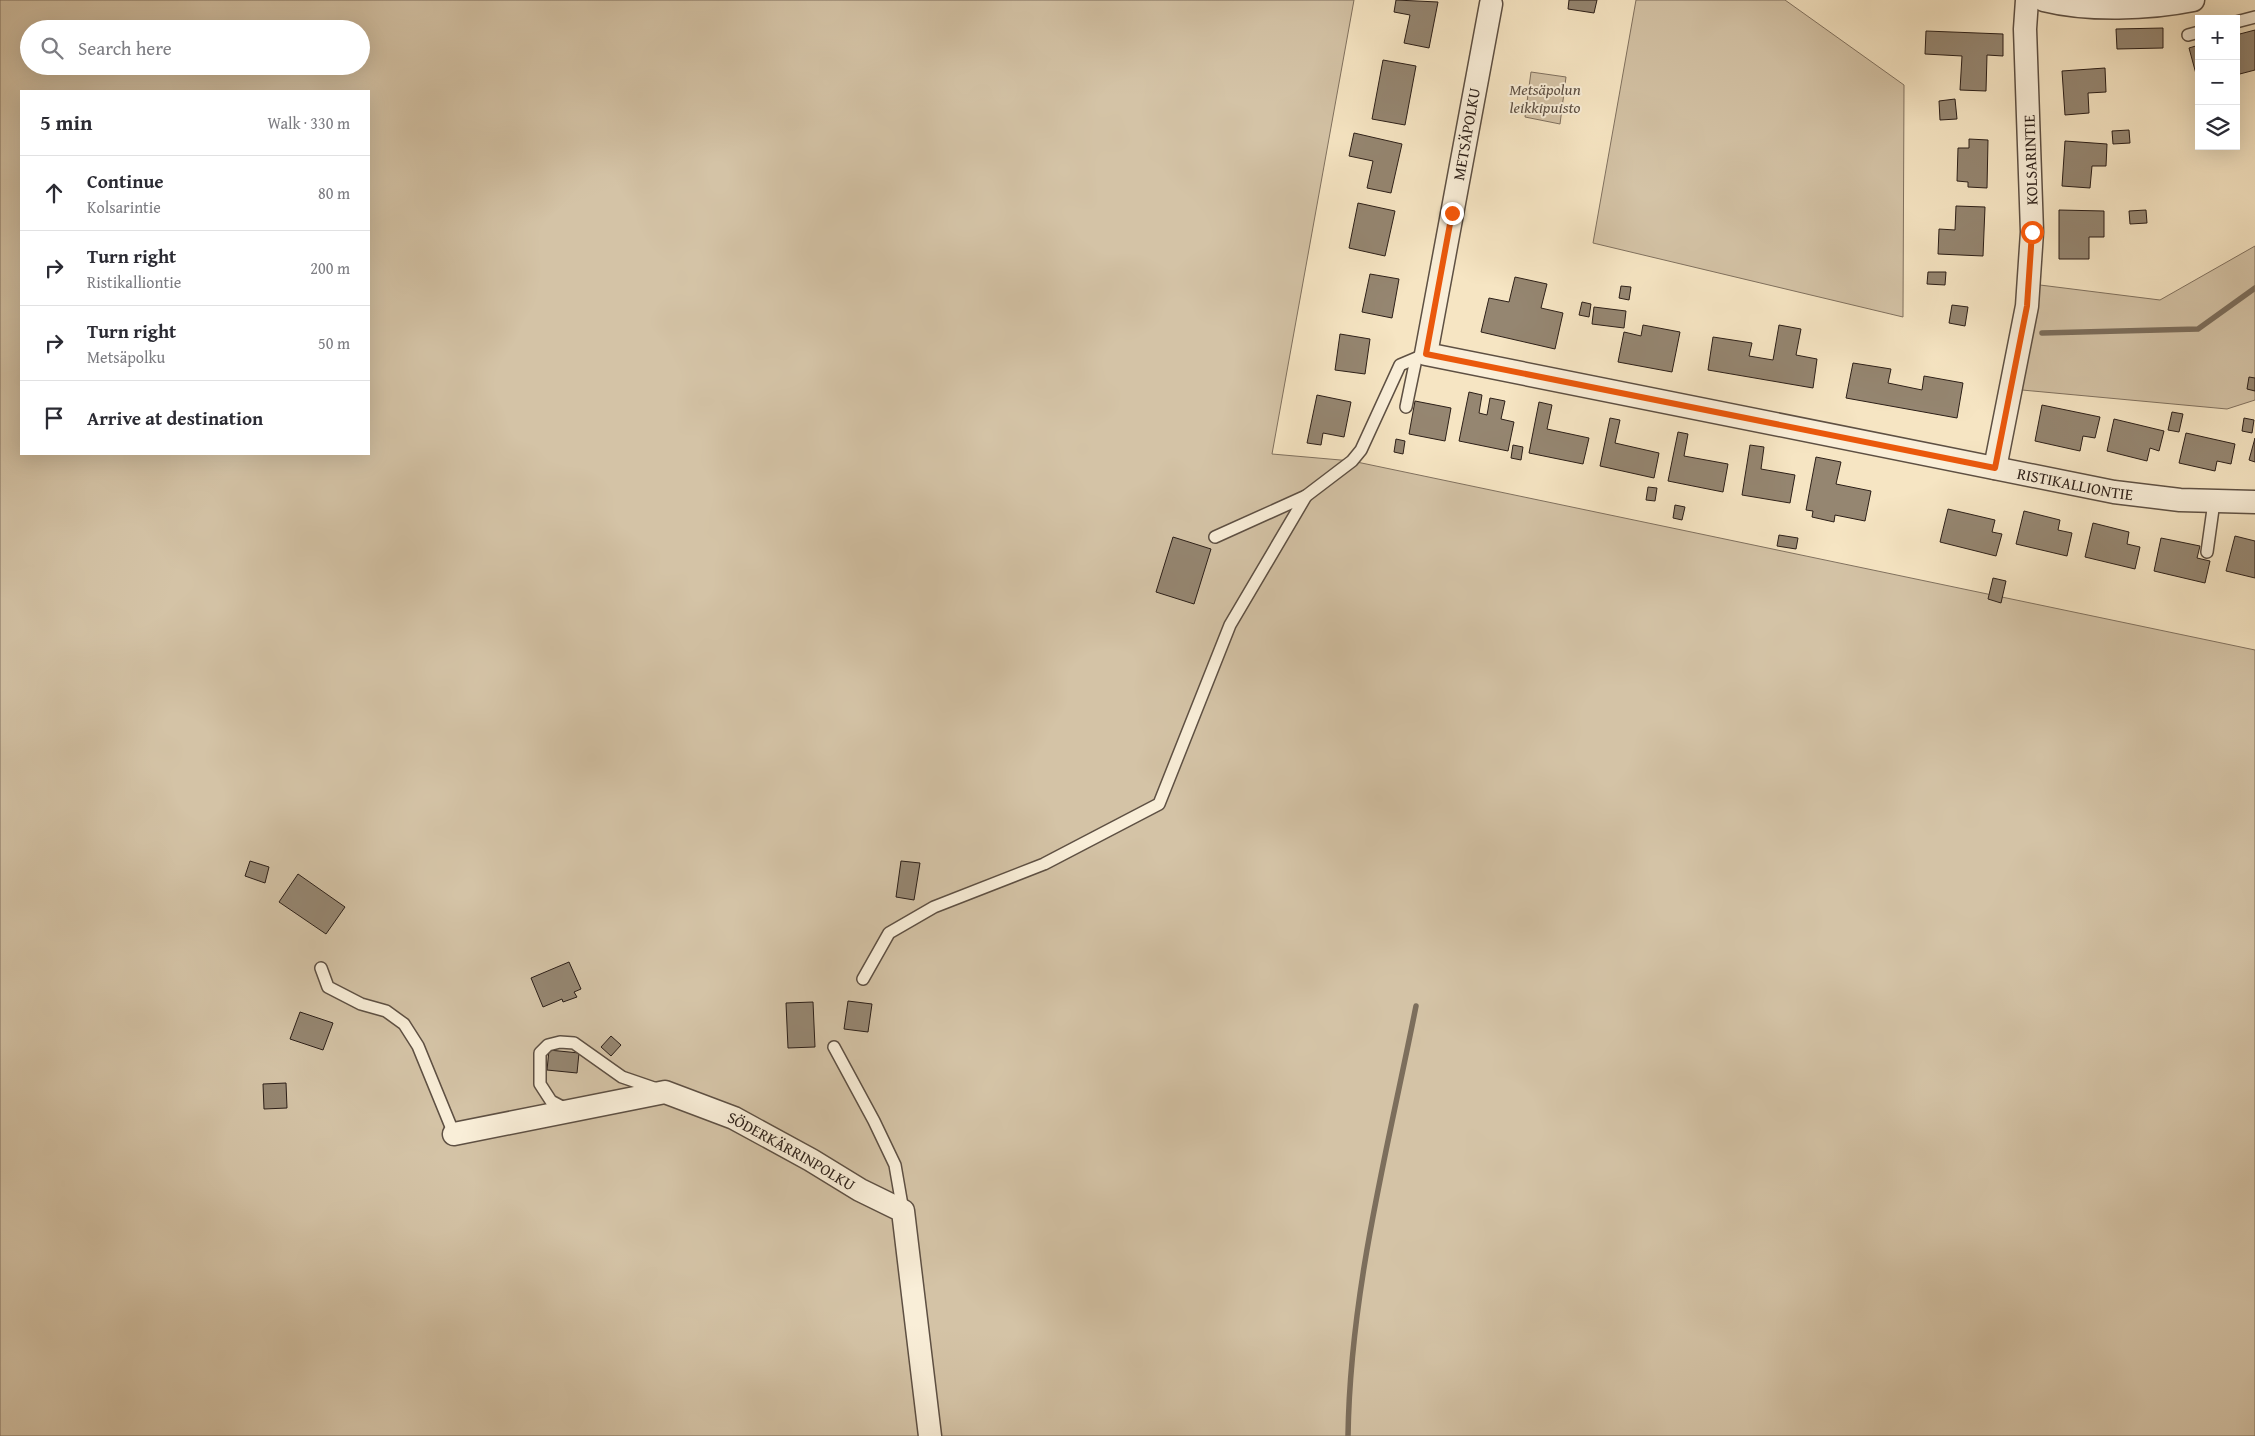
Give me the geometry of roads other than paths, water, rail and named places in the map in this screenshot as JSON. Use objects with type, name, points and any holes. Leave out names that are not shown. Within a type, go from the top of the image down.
[{"type":"street","name":"KOLSARINTIE","points":[[1995,468],[2027,306],[2032,232],[2025,29],[2027,0]]},
{"type":"street","points":[[2044,0],[2067,4],[2120,6],[2158,5],[2193,0]]},
{"type":"street","name":"METSÄPOLKU","points":[[1421,356],[1491,4]]},
{"type":"street","name":"RISTIKALLIONTIE","points":[[1421,356],[2114,492],[2180,500],[2255,502]]},
{"type":"street","points":[[454,1134],[665,1092]]},
{"type":"street","name":"SÖDERKÄRRINPOLKU","points":[[665,1092],[734,1118],[811,1160],[860,1190],[903,1211]]},
{"type":"street","points":[[903,1211],[930,1436]]},
{"type":"lane","points":[[2240,21],[2255,17]]},
{"type":"lane","points":[[1406,407],[1421,356]]},
{"type":"lane","points":[[1216,537],[1306,496],[1352,461],[1361,450],[1400,365],[1421,356]]},
{"type":"lane","points":[[863,979],[889,933],[934,907],[1044,864],[1159,804],[1230,626],[1306,496]]},
{"type":"lane","points":[[2207,552],[2214,502]]},
{"type":"lane","points":[[321,968],[328,987],[361,1004],[386,1011],[404,1024],[418,1046],[454,1134]]},
{"type":"lane","points":[[570,1111],[551,1101],[540,1084],[540,1054],[548,1045],[560,1042],[574,1043],[622,1077],[665,1092]]},
{"type":"lane","points":[[834,1047],[874,1122],[894,1165],[903,1211]]},
{"type":"waterway","points":[[2042,333],[2198,329],[2255,288]]},
{"type":"waterway","points":[[1348,1436],[1350,1382],[1363,1274],[1372,1220],[1416,1006]]},
{"type":"park label","name":"Metsäpolun leikkipuisto","points":[[1545,98]]}]
